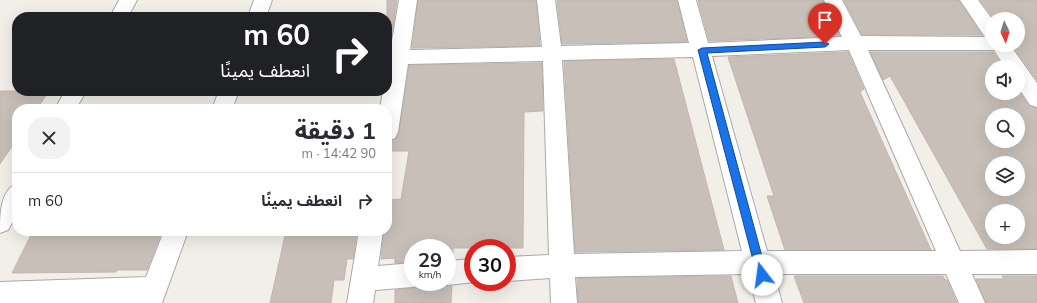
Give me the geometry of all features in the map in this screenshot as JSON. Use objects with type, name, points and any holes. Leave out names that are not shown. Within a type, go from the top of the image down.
[{"type":"street","points":[[122,12],[128,0]]},
{"type":"street","points":[[259,12],[263,0]]},
{"type":"street","points":[[391,104],[408,0]]},
{"type":"street","points":[[546,0],[552,53],[564,303]]},
{"type":"street","points":[[687,0],[702,50],[770,303]]},
{"type":"street","points":[[832,0],[856,43],[953,264],[972,303]]},
{"type":"street","points":[[969,0],[985,23]]},
{"type":"street","points":[[399,57],[702,50],[856,43],[985,44]]},
{"type":"street","points":[[1025,81],[1037,99]]},
{"type":"street","points":[[0,222],[12,202]]},
{"type":"street","points":[[0,294],[151,296],[174,236]]},
{"type":"street","points":[[360,303],[370,236]]},
{"type":"street","points":[[516,268],[563,265],[758,261],[953,264],[1037,262]]},
{"type":"street","points":[[363,279],[404,276]]},
{"type":"building","points":[[387,0],[397,0],[392,34],[392,12],[387,12]]},
{"type":"building","points":[[418,0],[536,0],[540,46],[412,48]]},
{"type":"building","points":[[557,0],[677,0],[687,42],[562,44]]},
{"type":"building","points":[[698,0],[823,0],[840,36],[709,41]]},
{"type":"building","points":[[844,0],[959,0],[982,35],[862,35]]},
{"type":"building","points":[[980,0],[1037,0],[1037,80],[1025,63],[1025,60],[1023,60],[1017,52],[1025,52],[1025,12],[989,12]]},
{"type":"building","points":[[848,52],[864,89],[860,92],[931,250],[785,250],[767,196],[774,196],[728,57]]},
{"type":"building","points":[[870,52],[993,52],[998,60],[985,60],[985,100],[1025,100],[1029,106],[1037,108],[1037,249],[987,249],[890,76],[883,80]]},
{"type":"building","points":[[674,59],[724,250],[575,252],[564,61]]},
{"type":"building","points":[[542,63],[543,111],[524,112],[523,248],[516,248],[516,239],[464,239],[464,248],[456,248],[456,239],[404,239],[404,262],[395,263],[395,258],[381,259],[383,236],[392,236],[392,200],[401,199],[409,151],[392,151],[392,141],[396,139],[399,132],[409,65]]},
{"type":"building","points":[[0,91],[12,91],[12,96],[46,96],[40,104],[12,104],[12,146],[0,164]]},
{"type":"building","points":[[30,236],[160,236],[147,270],[117,270],[116,272],[12,273]]},
{"type":"building","points":[[285,236],[356,236],[353,259],[347,259],[344,280],[334,280],[331,303],[270,303]]},
{"type":"building","points":[[731,276],[738,303],[578,303],[577,278]]},
{"type":"building","points":[[794,276],[943,276],[945,280],[947,280],[957,303],[804,303]]},
{"type":"building","points":[[1002,276],[1037,276],[1037,303],[986,303],[976,279],[1004,279]]},
{"type":"building","points":[[395,290],[452,291],[451,303],[395,303]]},
{"type":"route","points":[[762,275],[702,50],[825,44]]}]
